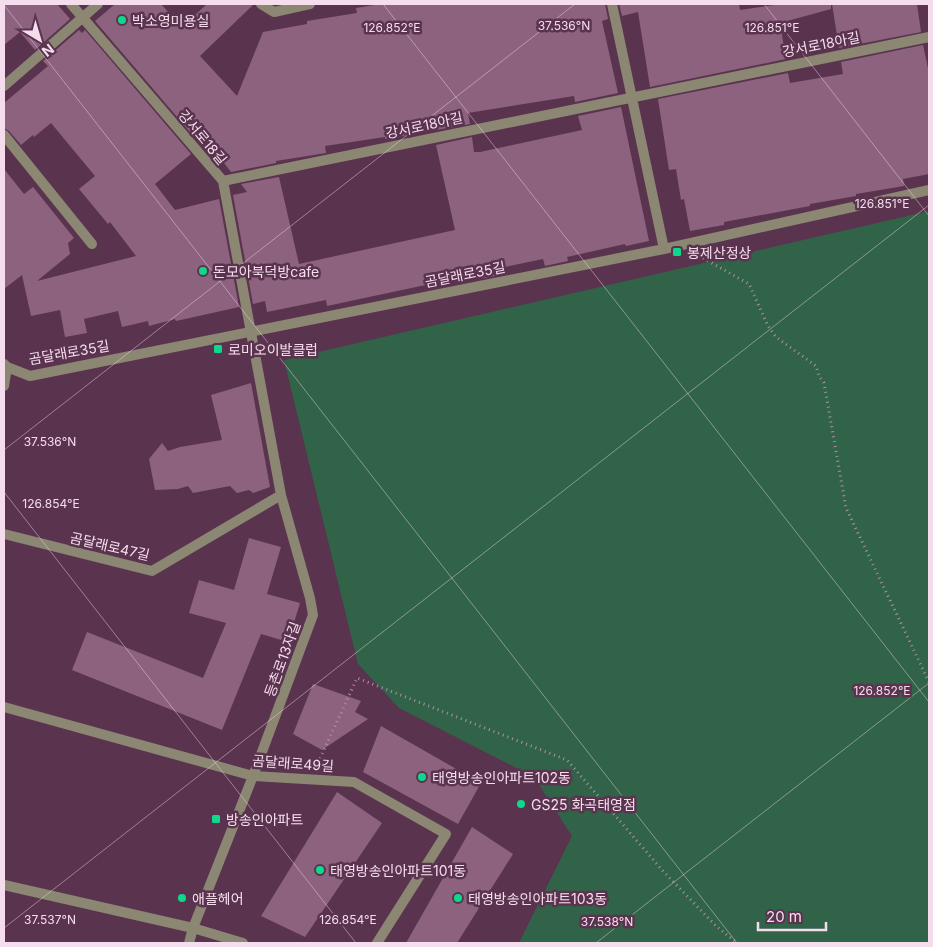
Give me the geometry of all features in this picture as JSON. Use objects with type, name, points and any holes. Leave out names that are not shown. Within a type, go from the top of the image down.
[{"type":"street","name":"강서로18길","points":[[71,4],[223,181],[250,331]]},
{"type":"street","points":[[4,86],[98,4]]},
{"type":"street","points":[[261,4],[274,12],[310,4]]},
{"type":"street","points":[[612,4],[630,97],[664,249]]},
{"type":"street","name":"강서로18아길","points":[[223,181],[929,37]]},
{"type":"street","points":[[4,135],[92,244]]},
{"type":"street","name":"곰달래로35길","points":[[4,386],[5,366],[30,376],[664,249],[929,190]]},
{"type":"street","name":"등촌로13자길","points":[[189,943],[193,928],[253,776],[313,615],[281,494],[250,331]]},
{"type":"street","name":"곰달래로47길","points":[[4,534],[152,571],[281,494]]},
{"type":"street","name":"곰달래로49길","points":[[4,707],[253,776],[354,782],[446,834],[377,943]]},
{"type":"street","points":[[4,885],[193,928],[243,943]]},
{"type":"path","points":[[701,257],[749,284],[768,326],[776,337],[816,366],[819,376],[824,383],[846,508],[929,682]]},
{"type":"path","points":[[310,779],[357,678],[567,760],[663,871],[716,926],[737,943]]},
{"type":"green space","points":[[929,211],[929,943],[519,943],[572,836],[534,777],[399,708],[358,664],[284,360]]},
{"type":"building","points":[[4,4],[57,4],[70,19],[35,50],[20,32],[4,45]]},
{"type":"building","points":[[115,4],[161,4],[182,27],[207,4],[254,4],[200,56],[237,96],[263,32],[307,24],[307,21],[357,13],[356,8],[380,4],[605,4],[608,19],[602,21],[618,93],[575,102],[574,96],[468,113],[470,124],[385,139],[385,137],[325,146],[326,153],[276,161],[276,163],[231,172],[206,140],[201,145],[95,21]]},
{"type":"building","points":[[619,4],[739,4],[740,10],[781,4],[831,4],[831,9],[780,23],[786,59],[650,87],[638,12],[622,16]]},
{"type":"building","points":[[832,4],[917,4],[921,32],[839,48]]},
{"type":"building","points":[[79,30],[82,33],[85,30],[191,154],[155,184],[175,210],[219,199],[239,307],[149,326],[148,321],[122,327],[118,311],[84,319],[87,333],[65,337],[60,310],[31,316],[22,275],[4,289],[4,169],[24,194],[33,187],[74,238],[68,243],[70,254],[37,281],[136,256],[110,222],[108,224],[79,189],[95,176],[51,123],[21,145],[4,128],[4,103],[48,66],[43,61]]},
{"type":"building","points":[[923,45],[929,73],[929,174],[903,179],[904,186],[856,194],[856,196],[724,222],[724,225],[690,231],[684,199],[681,200],[676,169],[669,170],[658,99],[788,73],[790,83],[843,74],[841,62]]},
{"type":"building","points":[[621,107],[649,241],[626,246],[625,244],[567,257],[568,261],[545,266],[543,259],[500,268],[502,274],[495,276],[479,279],[477,274],[327,306],[326,300],[267,312],[265,301],[253,304],[233,195],[247,192],[241,184],[279,177],[299,264],[455,230],[436,145],[472,137],[474,152],[480,152],[582,130],[578,116]]},
{"type":"building","points":[[251,383],[270,487],[253,493],[249,490],[237,493],[230,486],[193,493],[188,486],[178,489],[155,490],[149,459],[162,443],[168,451],[180,447],[222,440],[211,395]]},
{"type":"building","points":[[249,538],[281,547],[267,594],[300,603],[288,642],[261,634],[222,730],[72,670],[87,632],[203,678],[226,623],[189,613],[199,580],[234,590]]},
{"type":"building","points":[[313,684],[361,701],[355,712],[368,719],[322,750],[293,734]]},
{"type":"building","name":"태영방송인아파트102동","points":[[381,726],[481,783],[458,824],[363,772]]},
{"type":"building","name":"태영방송인아파트101동","points":[[337,792],[382,823],[305,937],[261,916]]},
{"type":"building","name":"태영방송인아파트103동","points":[[472,827],[513,854],[457,943],[406,943]]},
{"type":"place","name":"박소영미용실","points":[[122,20]]},
{"type":"place","name":"봉제산정상","points":[[677,252]]},
{"type":"place","name":"돈모아북덕방cafe","points":[[203,271]]},
{"type":"place","name":"로미오이발클럽","points":[[218,349]]},
{"type":"place","name":"태영방송인아파트102동","points":[[422,777]]},
{"type":"place","name":"GS25 화곡태영점","points":[[521,804]]},
{"type":"place","name":"방송인아파트","points":[[216,819]]},
{"type":"place","name":"태영방송인아파트101동","points":[[320,870]]},
{"type":"place","name":"애플헤어","points":[[182,898]]},
{"type":"place","name":"태영방송인아파트103동","points":[[458,898]]}]
